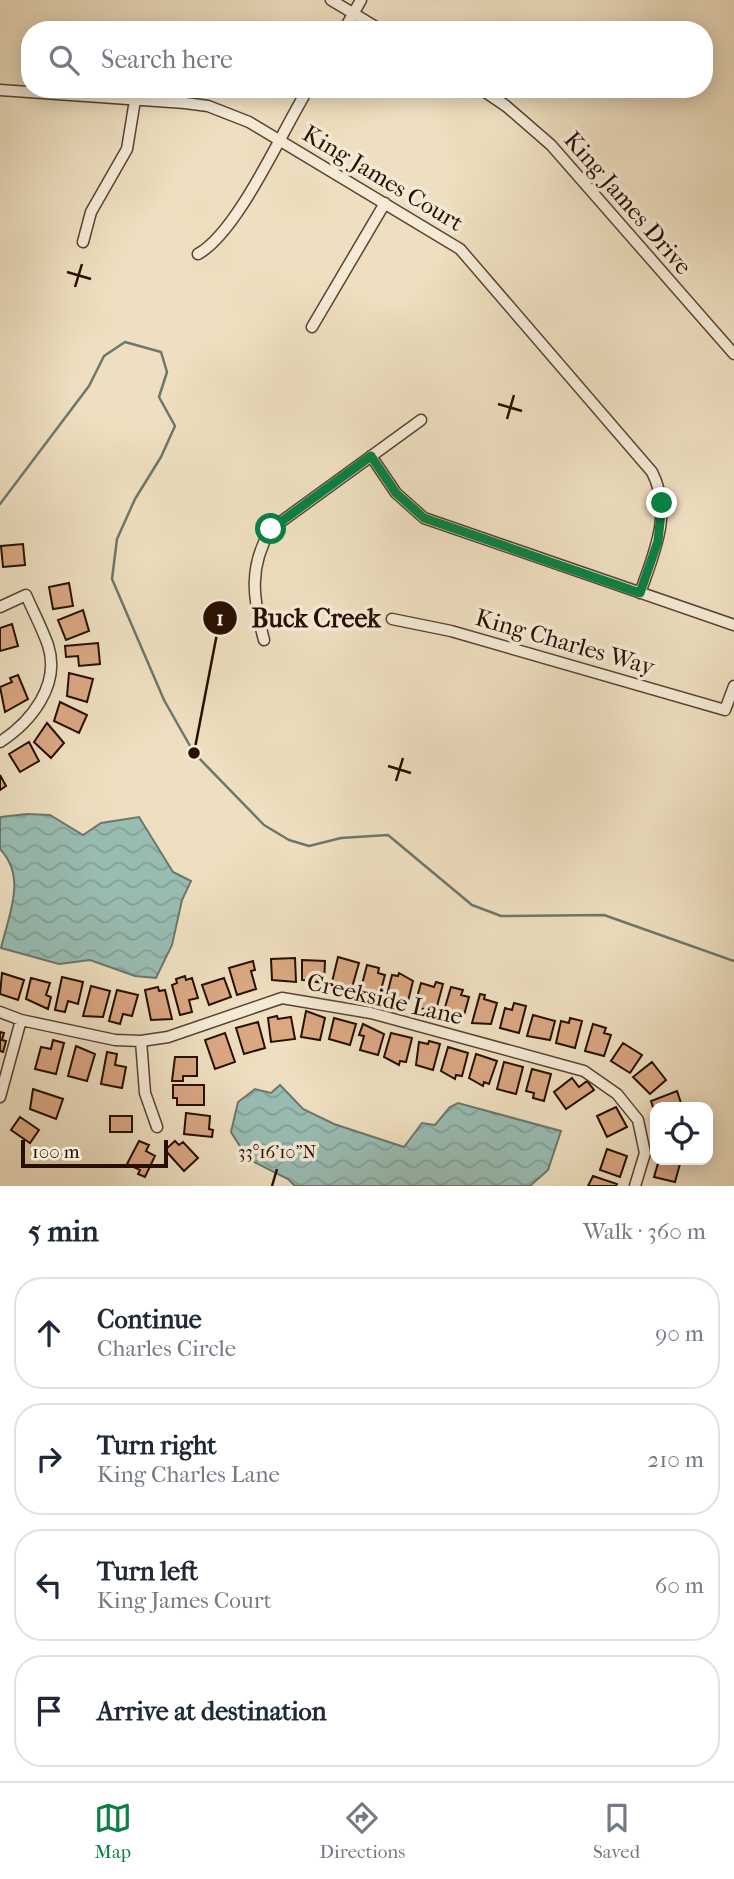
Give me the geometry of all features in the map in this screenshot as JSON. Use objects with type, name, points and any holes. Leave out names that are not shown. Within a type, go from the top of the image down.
[{"type":"street","points":[[331,0],[366,21]]},
{"type":"street","points":[[349,21],[361,0]]},
{"type":"street","name":"King James Court","points":[[0,90],[21,92]]},
{"type":"street","name":"King James Court","points":[[108,98],[208,106],[249,122],[450,243],[468,258],[652,472],[660,492],[662,516],[658,541],[640,593]]},
{"type":"street","points":[[198,254],[216,242],[304,98]]},
{"type":"street","name":"King James Drive","points":[[494,98],[551,145],[734,354]]},
{"type":"street","points":[[83,242],[91,212],[127,149],[135,100]]},
{"type":"street","points":[[312,327],[385,204]]},
{"type":"street","points":[[264,640],[252,583],[259,552],[273,527],[421,420]]},
{"type":"street","points":[[371,456],[396,493],[424,518],[734,625]]},
{"type":"street","points":[[0,607],[26,595],[50,648],[49,684],[36,710],[15,732],[0,742]]},
{"type":"street","name":"King Charles Way","points":[[392,619],[451,631],[725,710],[734,686]]},
{"type":"street","name":"Creekside Lane","points":[[0,1012],[21,1020],[115,1040],[141,1041],[168,1037],[282,998],[371,1013],[584,1071],[617,1094],[638,1120],[645,1153],[635,1186]]},
{"type":"street","points":[[0,1097],[21,1020]]},
{"type":"street","points":[[141,1041],[145,1093],[158,1127]]},
{"type":"water","points":[[50,815],[83,835],[101,823],[139,817],[173,872],[191,881],[182,900],[172,945],[156,978],[135,976],[90,960],[59,964],[1,948],[14,896],[14,884],[13,872],[0,849],[0,820],[1,817]]},
{"type":"water","points":[[280,1085],[303,1109],[334,1124],[404,1147],[422,1123],[435,1125],[450,1107],[458,1103],[561,1131],[548,1170],[530,1186],[295,1186],[288,1179],[248,1159],[231,1132],[238,1102],[255,1089],[271,1093]]},
{"type":"building","points":[[23,544],[25,565],[3,567],[1,546]]},
{"type":"building","points":[[69,583],[73,606],[53,609],[49,587]]},
{"type":"building","points":[[83,610],[89,631],[66,640],[58,620]]},
{"type":"building","points":[[12,624],[18,646],[0,651],[0,628]]},
{"type":"building","points":[[98,643],[100,664],[79,666],[78,656],[66,657],[65,646]]},
{"type":"building","points":[[69,673],[93,679],[87,702],[67,696]]},
{"type":"building","points":[[18,675],[28,699],[5,712],[0,687],[12,682],[10,678]]},
{"type":"building","points":[[60,702],[87,715],[79,733],[54,721]]},
{"type":"building","points":[[47,723],[64,743],[51,758],[34,742]]},
{"type":"building","points":[[29,742],[39,761],[20,772],[9,754]]},
{"type":"building","points":[[0,775],[6,786],[0,790]]},
{"type":"building","points":[[338,957],[359,963],[351,991],[331,986]]},
{"type":"building","points":[[295,958],[296,982],[272,980],[271,959]]},
{"type":"building","points":[[302,960],[325,961],[324,983],[302,980]]},
{"type":"building","points":[[253,961],[255,970],[251,971],[256,989],[237,995],[229,968]]},
{"type":"building","points":[[367,965],[379,968],[378,973],[385,975],[379,997],[360,992]]},
{"type":"building","points":[[2,973],[24,980],[18,1000],[0,994]]},
{"type":"building","points":[[399,973],[413,981],[407,1005],[386,999],[392,975],[398,976]]},
{"type":"building","points":[[185,976],[186,980],[192,978],[198,998],[189,1000],[192,1012],[180,1015],[172,985],[177,983],[176,979]]},
{"type":"building","points":[[62,977],[83,982],[78,1004],[68,1001],[65,1012],[55,1010]]},
{"type":"building","points":[[31,978],[50,983],[46,995],[51,997],[48,1009],[26,999]]},
{"type":"building","points":[[224,978],[231,997],[209,1005],[202,985]]},
{"type":"building","points":[[436,982],[443,984],[436,1010],[414,1008],[421,983],[434,987]]},
{"type":"building","points":[[91,986],[110,991],[103,1017],[83,1016]]},
{"type":"building","points":[[158,987],[159,991],[165,990],[172,1019],[151,1020],[145,990]]},
{"type":"building","points":[[451,987],[463,990],[461,995],[469,997],[463,1019],[443,1014]]},
{"type":"building","points":[[117,990],[138,995],[132,1016],[123,1014],[120,1024],[109,1021]]},
{"type":"building","points":[[480,994],[485,995],[484,999],[497,1003],[491,1024],[472,1023]]},
{"type":"building","points":[[514,1003],[526,1006],[519,1033],[500,1028],[505,1008],[512,1010]]},
{"type":"building","points":[[306,1011],[325,1018],[320,1040],[301,1037]]},
{"type":"building","points":[[533,1015],[555,1021],[550,1040],[527,1036]]},
{"type":"building","points":[[277,1016],[278,1019],[291,1017],[295,1039],[271,1042],[268,1018]]},
{"type":"building","points":[[334,1018],[356,1024],[350,1045],[329,1039]]},
{"type":"building","points":[[570,1018],[582,1021],[575,1048],[556,1043],[561,1021],[569,1023]]},
{"type":"building","points":[[258,1022],[265,1048],[244,1054],[236,1028]]},
{"type":"building","points":[[363,1024],[384,1034],[378,1055],[360,1050],[364,1036],[359,1035]]},
{"type":"building","points":[[593,1024],[606,1028],[604,1033],[611,1035],[604,1056],[585,1051]]},
{"type":"building","points":[[0,1032],[4,1033],[2,1040],[6,1041],[3,1052],[0,1051]]},
{"type":"building","points":[[225,1033],[235,1062],[215,1069],[205,1040]]},
{"type":"building","points":[[391,1033],[412,1038],[406,1062],[400,1061],[399,1065],[384,1057]]},
{"type":"building","points":[[53,1040],[64,1043],[56,1074],[35,1069],[41,1047],[51,1049]]},
{"type":"building","points":[[429,1041],[440,1044],[433,1070],[416,1065],[419,1042],[428,1044]]},
{"type":"building","points":[[623,1043],[642,1055],[630,1073],[611,1061]]},
{"type":"building","points":[[76,1046],[95,1054],[87,1081],[68,1076]]},
{"type":"building","points":[[448,1047],[468,1053],[462,1076],[456,1075],[455,1079],[441,1071]]},
{"type":"building","points":[[107,1052],[117,1054],[115,1065],[126,1067],[122,1088],[101,1084]]},
{"type":"building","points":[[476,1054],[497,1061],[489,1084],[484,1082],[483,1086],[469,1078]]},
{"type":"building","points":[[175,1057],[197,1057],[197,1076],[183,1076],[183,1081],[172,1081]]},
{"type":"building","points":[[504,1062],[523,1067],[516,1094],[497,1089]]},
{"type":"building","points":[[652,1062],[666,1080],[650,1094],[633,1077]]},
{"type":"building","points":[[532,1069],[551,1074],[544,1101],[533,1098],[534,1093],[526,1091]]},
{"type":"building","points":[[572,1078],[579,1087],[587,1081],[594,1090],[566,1109],[554,1092]]},
{"type":"building","points":[[173,1085],[204,1085],[204,1105],[177,1105],[177,1098],[173,1098]]},
{"type":"building","points":[[33,1089],[63,1099],[56,1119],[30,1109]]},
{"type":"building","points":[[677,1091],[681,1102],[651,1102]]},
{"type":"building","points":[[616,1107],[627,1127],[607,1137],[597,1116]]},
{"type":"building","points":[[186,1113],[210,1116],[209,1129],[213,1130],[212,1137],[184,1134]]},
{"type":"building","points":[[110,1116],[132,1116],[132,1132],[110,1132]]},
{"type":"building","points":[[20,1117],[39,1130],[30,1143],[11,1130]]},
{"type":"building","points":[[139,1141],[149,1145],[146,1151],[155,1156],[145,1177],[138,1174],[140,1170],[127,1164]]},
{"type":"building","points":[[175,1141],[179,1145],[183,1142],[198,1158],[184,1171],[165,1150]]},
{"type":"building","points":[[607,1149],[627,1156],[620,1177],[600,1170]]},
{"type":"building","points":[[658,1165],[680,1165],[675,1182],[654,1177]]},
{"type":"building","points":[[593,1176],[617,1184],[588,1186]]},
{"type":"waterway","points":[[0,504],[89,386],[104,356],[125,342],[161,352],[167,372],[159,397],[175,426],[161,457],[135,499],[117,539],[112,579],[164,700],[194,753],[264,825],[289,840],[309,846],[341,838],[388,835],[472,905],[501,916],[604,915],[734,961]]},
{"type":"place","name":"Buck Creek","points":[[194,753]]},
{"type":"route","points":[[271,529],[282,518],[371,456],[396,493],[424,518],[640,593],[658,541],[662,503]]}]
